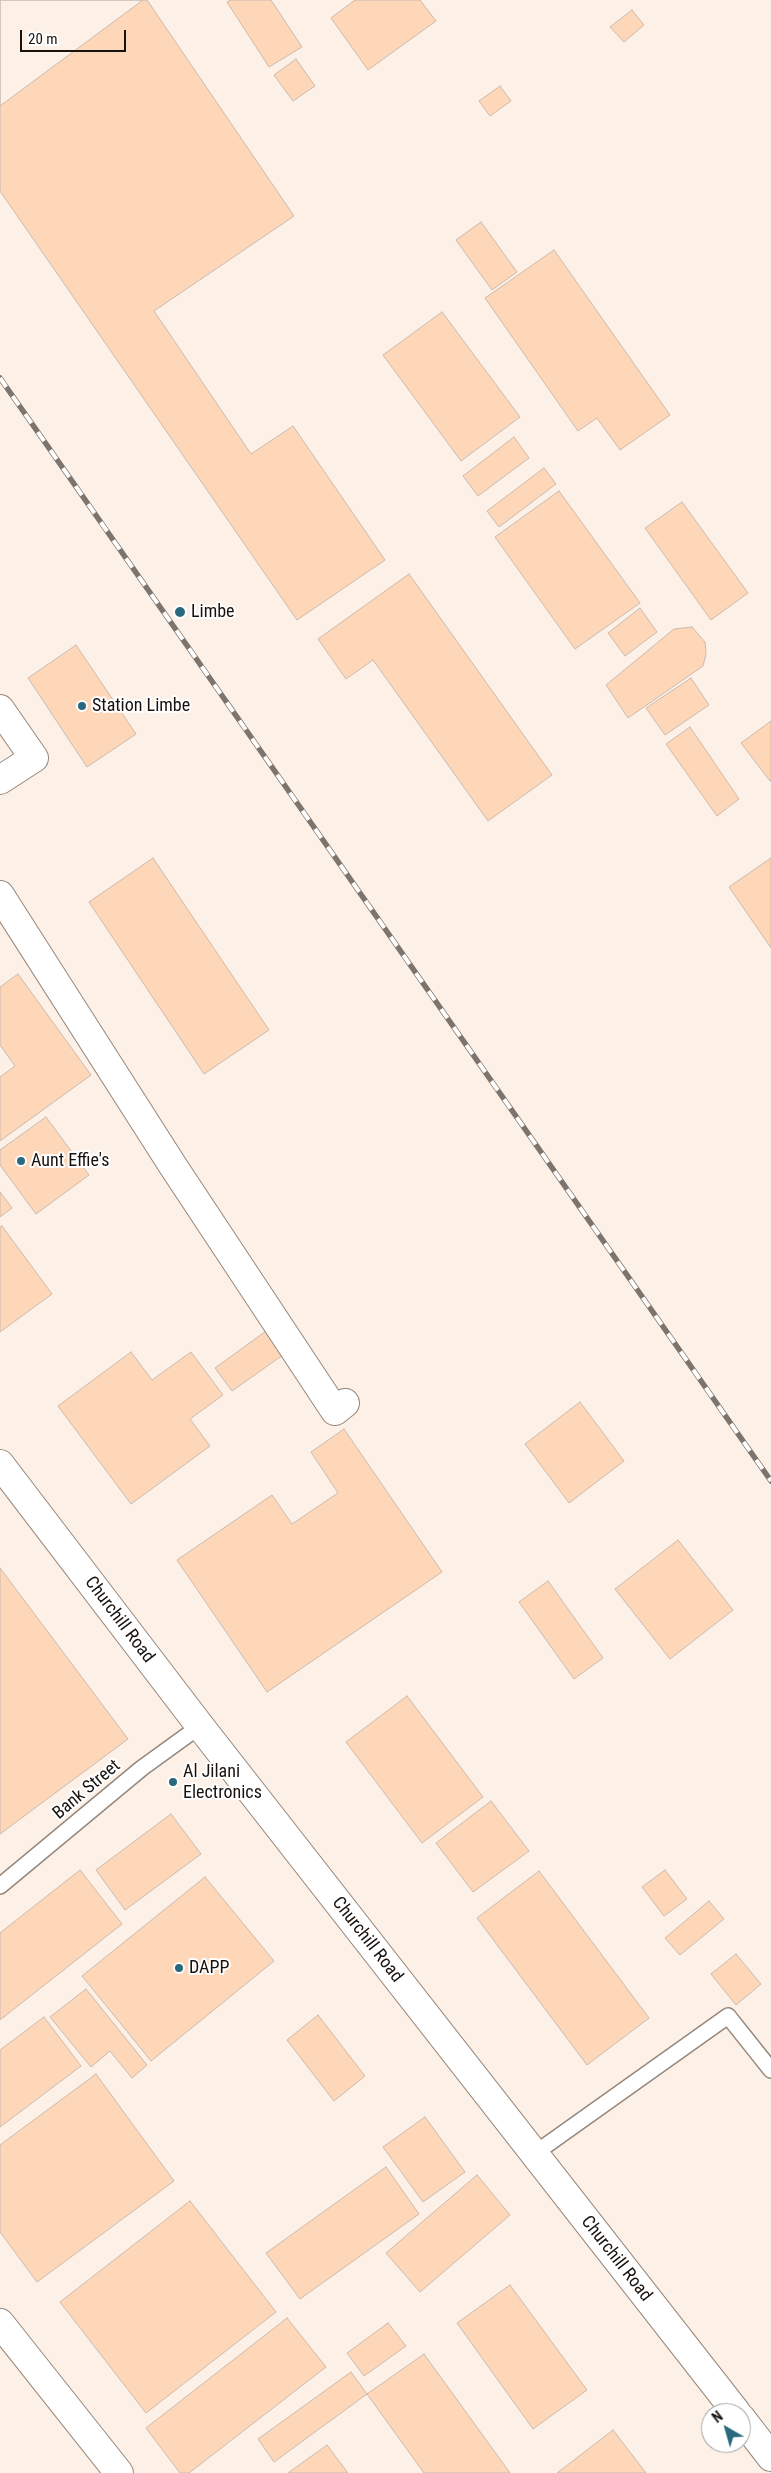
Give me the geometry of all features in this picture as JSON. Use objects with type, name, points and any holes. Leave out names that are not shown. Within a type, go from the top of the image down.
[{"type":"main road","points":[[0,709],[34,758],[0,780]]},
{"type":"main road","points":[[0,895],[173,1166],[335,1411],[346,1403]]},
{"type":"main road","name":"Churchill Road","points":[[0,1464],[200,1726],[729,2403]]},
{"type":"main road","points":[[0,2323],[118,2473]]},
{"type":"main road","points":[[751,2431],[771,2457]]},
{"type":"lane","name":"Bank Street","points":[[0,1886],[142,1768],[200,1726]]},
{"type":"lane","points":[[534,2154],[728,2016],[771,2070]]},
{"type":"building","points":[[0,0],[143,0],[0,106]]},
{"type":"building","points":[[0,0],[147,0],[294,216],[154,311],[251,454],[293,426],[385,560],[297,620],[0,191]]},
{"type":"building","points":[[231,0],[271,0],[302,47],[269,67],[227,2]]},
{"type":"building","points":[[355,0],[420,0],[436,21],[368,70],[331,18]]},
{"type":"building","points":[[632,10],[644,25],[624,42],[610,27]]},
{"type":"building","points":[[296,59],[315,86],[293,101],[274,75]]},
{"type":"building","points":[[500,86],[511,101],[490,116],[479,101]]},
{"type":"building","points":[[481,222],[517,272],[492,290],[456,240]]},
{"type":"building","points":[[554,250],[670,415],[620,450],[597,418],[578,431],[485,298]]},
{"type":"building","points":[[442,312],[520,417],[461,461],[383,355]]},
{"type":"building","points":[[514,437],[529,458],[478,496],[463,476]]},
{"type":"building","points":[[544,468],[556,484],[499,527],[487,511]]},
{"type":"building","points":[[559,491],[640,603],[575,649],[495,537]]},
{"type":"building","points":[[682,502],[748,593],[711,620],[645,528]]},
{"type":"building","points":[[409,574],[552,775],[488,821],[373,660],[346,679],[318,639]]},
{"type":"building","points":[[640,608],[657,632],[625,656],[608,633]]},
{"type":"building","points":[[692,627],[705,642],[706,654],[703,666],[628,718],[606,685],[674,629]]},
{"type":"building","name":"Station Limbe","points":[[76,645],[136,734],[87,767],[28,678]]},
{"type":"building","points":[[691,678],[709,705],[665,735],[646,708]]},
{"type":"building","points":[[771,721],[771,781],[770,781],[741,743]]},
{"type":"building","points":[[690,727],[739,799],[717,816],[666,744]]},
{"type":"building","points":[[153,858],[269,1030],[204,1074],[89,902]]},
{"type":"building","points":[[771,858],[771,948],[729,887]]},
{"type":"building","points":[[18,974],[91,1075],[0,1141],[0,1077],[15,1066],[0,1045],[0,987]]},
{"type":"building","points":[[46,1117],[89,1175],[36,1214],[0,1165],[0,1150]]},
{"type":"building","points":[[0,1192],[12,1208],[0,1217]]},
{"type":"building","points":[[2,1226],[52,1294],[0,1332],[0,1227]]},
{"type":"building","points":[[266,1331],[283,1355],[232,1391],[215,1368]]},
{"type":"building","points":[[131,1352],[152,1380],[191,1352],[223,1395],[190,1419],[210,1446],[131,1504],[58,1406]]},
{"type":"building","points":[[580,1402],[624,1461],[569,1503],[525,1444]]},
{"type":"building","points":[[344,1429],[442,1572],[267,1692],[177,1560],[272,1495],[292,1524],[338,1493],[311,1452]]},
{"type":"building","points":[[678,1540],[733,1610],[670,1659],[615,1589]]},
{"type":"building","points":[[0,1568],[128,1739],[0,1834]]},
{"type":"building","points":[[548,1581],[603,1658],[574,1679],[519,1602]]},
{"type":"building","points":[[407,1696],[483,1797],[422,1843],[346,1742]]},
{"type":"building","points":[[491,1801],[529,1851],[473,1892],[436,1843]]},
{"type":"building","points":[[171,1814],[201,1854],[125,1910],[96,1870]]},
{"type":"building","points":[[80,1870],[122,1924],[0,2020],[0,1933]]},
{"type":"building","points":[[665,1870],[687,1899],[664,1916],[642,1887]]},
{"type":"building","points":[[539,1871],[649,2018],[587,2065],[477,1918]]},
{"type":"building","points":[[205,1877],[274,1961],[151,2061],[82,1976]]},
{"type":"building","points":[[709,1901],[724,1919],[680,1955],[665,1938]]},
{"type":"building","points":[[736,1954],[761,1984],[736,2005],[711,1974]]},
{"type":"building","points":[[86,1989],[147,2065],[132,2078],[110,2051],[91,2067],[50,2017]]},
{"type":"building","points":[[318,2015],[365,2076],[334,2101],[287,2040]]},
{"type":"building","points":[[44,2017],[81,2066],[0,2127],[0,2050]]},
{"type":"building","points":[[96,2074],[174,2181],[37,2282],[0,2232],[0,2145]]},
{"type":"building","points":[[425,2117],[465,2172],[423,2202],[383,2147]]},
{"type":"building","points":[[386,2167],[419,2214],[300,2299],[266,2253]]},
{"type":"building","points":[[477,2175],[510,2215],[420,2292],[386,2253]]},
{"type":"building","points":[[190,2201],[276,2312],[146,2413],[60,2302]]},
{"type":"building","points":[[510,2285],[587,2390],[533,2429],[457,2323]]},
{"type":"building","points":[[287,2318],[326,2367],[189,2473],[180,2473],[146,2428]]},
{"type":"building","points":[[388,2323],[406,2346],[364,2376],[347,2353]]},
{"type":"building","points":[[424,2354],[510,2473],[424,2473],[367,2394]]},
{"type":"building","points":[[351,2372],[367,2394],[274,2462],[258,2439]]},
{"type":"building","points":[[613,2430],[646,2473],[557,2473]]},
{"type":"building","points":[[327,2445],[348,2473],[288,2473]]},
{"type":"railway","points":[[0,378],[771,1481]]},
{"type":"place","name":"Limbe","points":[[180,612]]},
{"type":"place","name":"Station Limbe","points":[[82,706]]},
{"type":"place","name":"Aunt Effie's","points":[[21,1161]]},
{"type":"place","name":"Al Jilani Electronics","points":[[173,1782]]},
{"type":"place","name":"DAPP","points":[[179,1968]]}]
